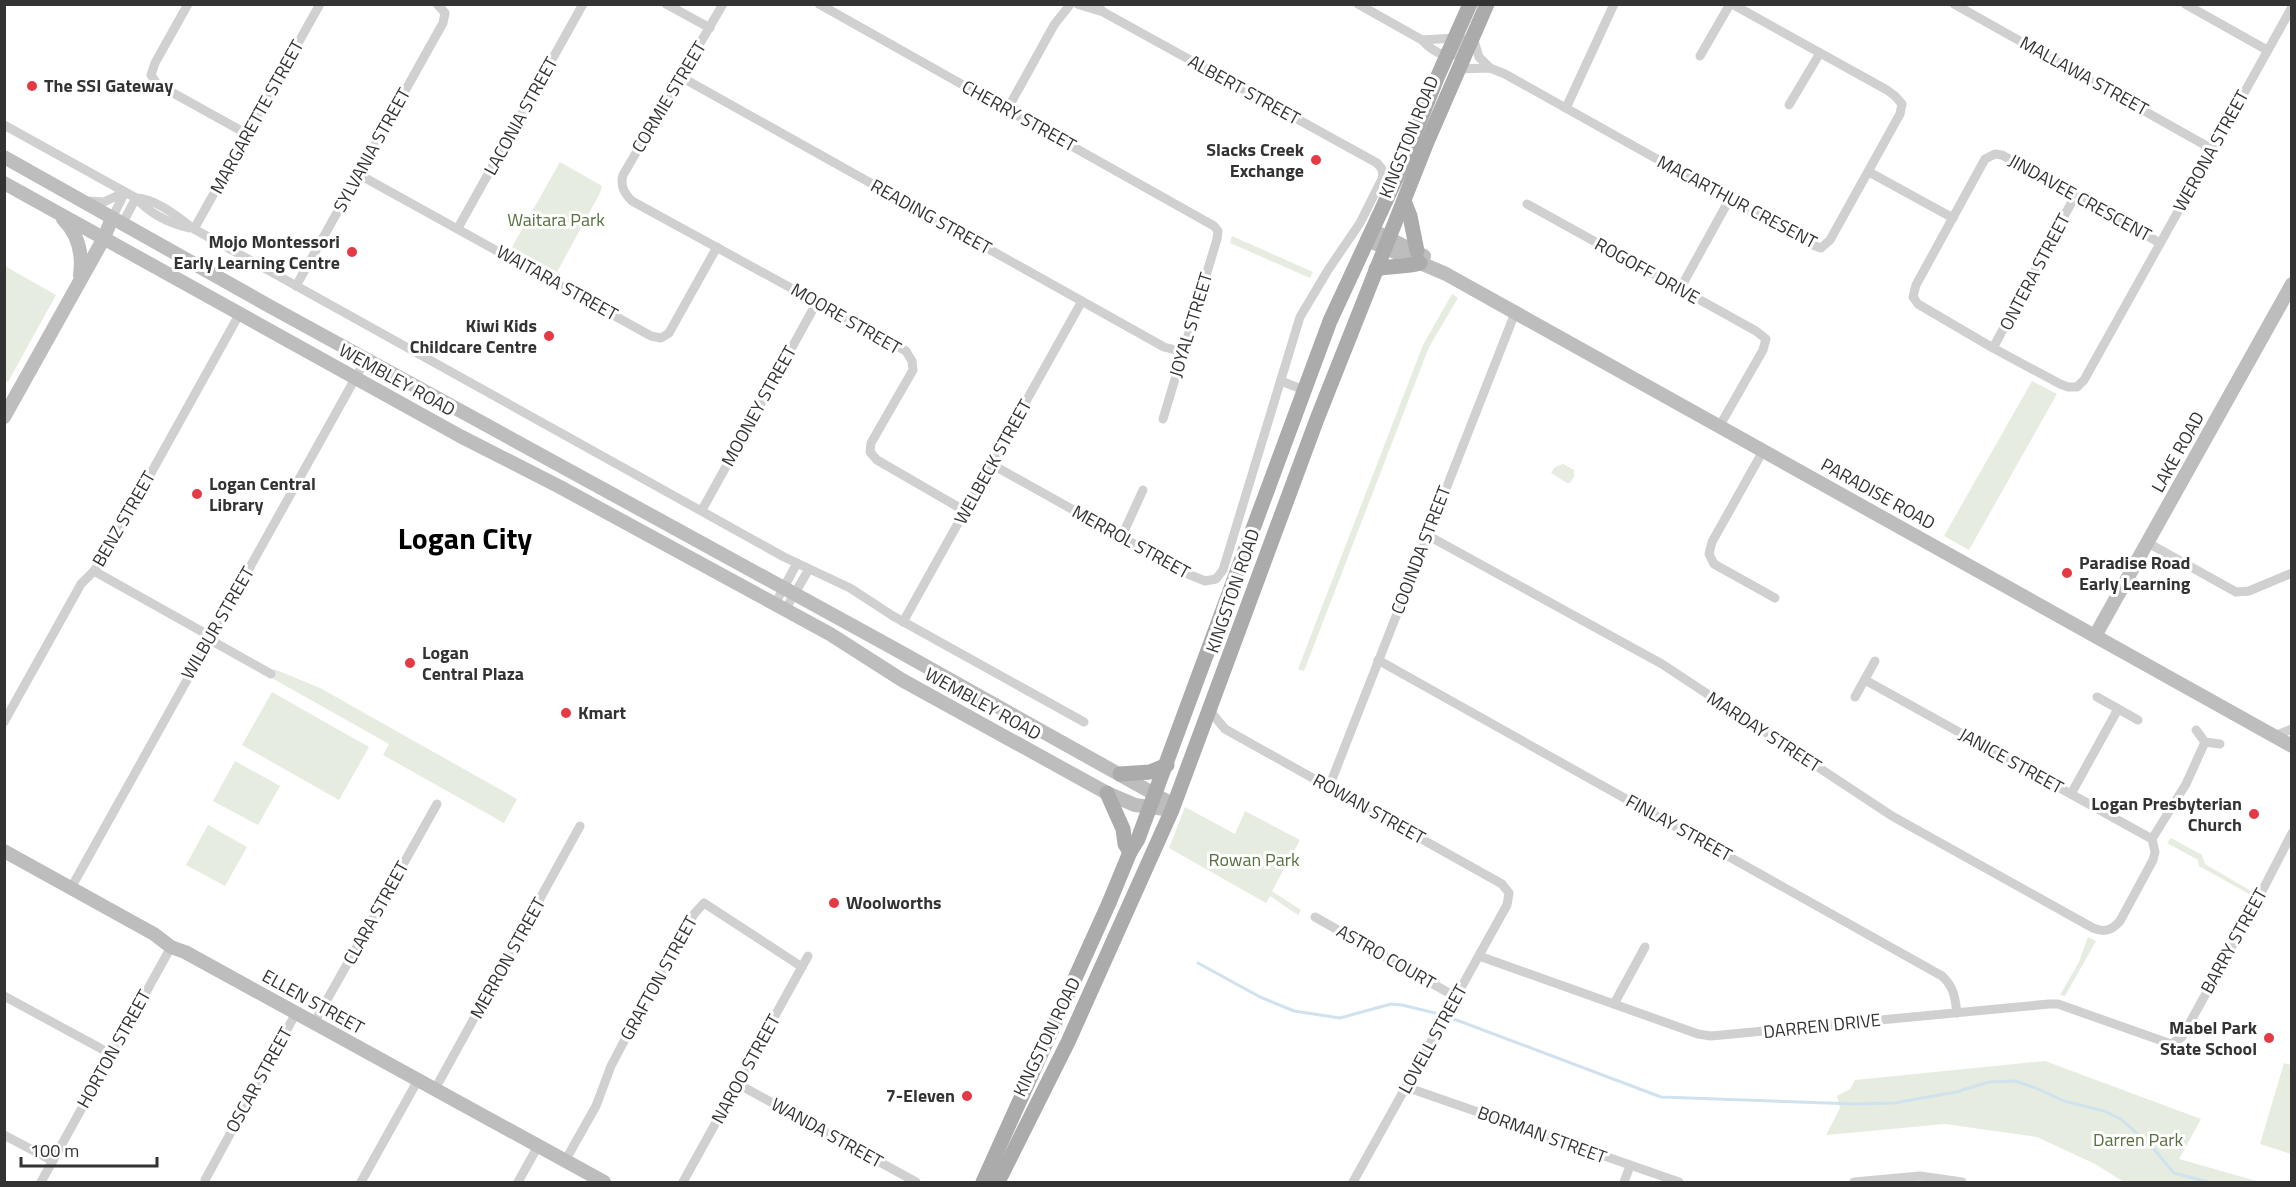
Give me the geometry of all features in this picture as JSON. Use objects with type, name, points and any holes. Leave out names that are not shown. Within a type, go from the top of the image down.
[{"type":"main road","name":"KINGSTON ROAD","points":[[983,1182],[1138,838],[1336,305],[1401,168],[1470,4]]},
{"type":"main road","name":"KINGSTON ROAD","points":[[998,1182],[1072,1032],[1173,808],[1286,502],[1376,269],[1487,4]]},
{"type":"main road","name":"WEMBLEY ROAD","points":[[4,157],[1120,774],[1153,801],[1173,808]]},
{"type":"main road","name":"WEMBLEY ROAD","points":[[4,183],[356,378],[830,634],[902,680],[1107,793],[1127,803],[1153,801]]},
{"type":"main road","points":[[1376,269],[1393,266],[1408,267],[1418,257],[1410,216],[1404,201]]},
{"type":"main road","points":[[55,211],[78,241],[81,262],[77,286]]},
{"type":"main road","points":[[4,417],[104,238],[117,221]]},
{"type":"main road","name":"PARADISE ROAD","points":[[1370,235],[1418,257],[2292,746]]},
{"type":"main road","name":"LAKE ROAD","points":[[2095,636],[2292,284]]},
{"type":"main road","points":[[1120,774],[1150,772],[1167,765]]},
{"type":"main road","points":[[1107,793],[1123,829],[1125,844],[1130,852]]},
{"type":"main road","name":"ELLEN STREET","points":[[4,851],[154,934],[171,947],[184,952],[604,1182]]},
{"type":"street","points":[[188,4],[155,63],[152,75],[157,84],[247,134]]},
{"type":"street","name":"MARGARETTE STREET","points":[[194,229],[320,4]]},
{"type":"street","name":"SYLVANIA STREET","points":[[296,286],[443,23],[446,13],[437,4]]},
{"type":"street","name":"LACONIA STREET","points":[[458,228],[583,4]]},
{"type":"street","points":[[666,4],[710,28]]},
{"type":"street","name":"CORMIE STREET","points":[[624,192],[621,182],[622,175],[723,4]]},
{"type":"street","name":"CHERRY STREET","points":[[819,4],[1200,217],[1218,231]]},
{"type":"street","name":"ALBERT STREET","points":[[1095,4],[1105,13],[1377,163],[1382,169]]},
{"type":"street","points":[[1358,4],[1447,56],[1456,54],[1463,40],[1473,37],[1479,57],[1490,68]]},
{"type":"street","points":[[1566,108],[1614,4]]},
{"type":"street","points":[[1700,56],[1731,4]]},
{"type":"street","name":"MACARTHUR CRESENT","points":[[1458,69],[1490,68],[1807,243],[1821,248],[1830,240],[1869,172],[1900,114],[1902,104],[1887,90],[1731,4]]},
{"type":"street","name":"MALLAWA STREET","points":[[1954,4],[2212,149]]},
{"type":"street","points":[[2185,4],[2267,51]]},
{"type":"street","points":[[1006,110],[1054,25],[1070,5]]},
{"type":"street","name":"ALBERT STREET","points":[[1070,5],[1105,13]]},
{"type":"street","name":"WERONA STREET","points":[[2077,387],[2084,380],[2292,7]]},
{"type":"street","points":[[1422,40],[1455,38]]},
{"type":"street","points":[[1789,105],[1820,53]]},
{"type":"street","name":"READING STREET","points":[[681,77],[1164,347],[1183,352]]},
{"type":"street","name":"WEMBLEY ROAD","points":[[4,125],[136,198],[147,199],[179,217],[194,229],[296,286],[797,563],[844,585],[903,622],[1084,722]]},
{"type":"street","name":"JINDAVEE CRESCENT","points":[[2077,387],[2060,384],[1993,348],[1918,304],[1913,297],[1916,285],[1985,159],[1995,154],[2002,155],[2160,243]]},
{"type":"street","name":"MERROL STREET","points":[[991,464],[1121,538],[1197,578],[1207,582],[1216,579],[1224,567],[1303,311],[1368,210],[1381,181],[1382,169]]},
{"type":"street","points":[[1869,172],[1953,218]]},
{"type":"street","name":"WAITARA STREET","points":[[358,174],[651,336],[661,338],[669,333],[717,247]]},
{"type":"street","points":[[117,221],[125,192]]},
{"type":"street","name":"WEMBLEY ROAD","points":[[76,198],[104,202],[125,192]]},
{"type":"street","name":"MOORE STREET","points":[[624,192],[632,201],[906,351],[912,361],[913,370],[872,443],[870,452],[877,460],[965,511]]},
{"type":"street","name":"ONTERA STREET","points":[[1993,348],[2075,196]]},
{"type":"street","points":[[117,221],[136,198]]},
{"type":"street","points":[[1680,289],[1729,200]]},
{"type":"street","name":"ROGOFF DRIVE","points":[[1527,204],[1756,331],[1766,339],[1763,350],[1719,427]]},
{"type":"street","name":"JOYAL STREET","points":[[1163,418],[1218,231]]},
{"type":"street","name":"WELBECK STREET","points":[[903,622],[1082,301]]},
{"type":"street","name":"MOONEY STREET","points":[[702,510],[817,302]]},
{"type":"street","name":"BENZ STREET","points":[[4,722],[81,584],[94,571],[111,545],[240,313]]},
{"type":"street","name":"COOINDA STREET","points":[[1329,787],[1515,313]]},
{"type":"street","name":"WILBUR STREET","points":[[71,888],[366,359]]},
{"type":"street","points":[[1281,381],[1304,390]]},
{"type":"street","points":[[1763,451],[1712,542],[1709,554],[1714,564],[1775,598]]},
{"type":"street","points":[[1121,538],[1143,490]]},
{"type":"street","name":"MARDAY STREET","points":[[1427,535],[1662,664],[1892,816],[2099,930],[2106,931],[2120,921],[2153,860],[2154,842]]},
{"type":"street","points":[[2148,543],[2236,592],[2249,591],[2292,573]]},
{"type":"street","points":[[789,591],[797,563]]},
{"type":"street","points":[[780,607],[789,591],[809,569]]},
{"type":"street","points":[[94,571],[210,636],[214,642],[271,674]]},
{"type":"street","name":"FINLAY STREET","points":[[1378,660],[1942,976],[1950,983],[1954,992],[1957,1013]]},
{"type":"street","points":[[1855,697],[1875,662]]},
{"type":"street","name":"JANICE STREET","points":[[1864,680],[2154,842]]},
{"type":"street","points":[[2097,697],[2138,720]]},
{"type":"street","points":[[2071,794],[2118,709]]},
{"type":"street","name":"ROWAN STREET","points":[[1210,711],[1225,729],[1502,884],[1509,893]]},
{"type":"street","name":"ROWAN STREET","points":[[1204,728],[1225,729]]},
{"type":"street","points":[[2274,736],[2292,729]]},
{"type":"street","points":[[2196,730],[2205,742],[2220,744]]},
{"type":"street","points":[[2154,842],[2186,784],[2205,742]]},
{"type":"street","name":"CLARA STREET","points":[[314,1023],[437,804]]},
{"type":"street","name":"MERRON STREET","points":[[435,1089],[580,826]]},
{"type":"street","name":"BARRY STREET","points":[[2171,1044],[2182,1037],[2292,833]]},
{"type":"street","name":"LOVELL STREET","points":[[1353,1182],[1508,905],[1509,893]]},
{"type":"street","name":"GRAFTON STREET","points":[[566,1161],[596,1106],[623,1043],[694,914],[704,903],[802,967]]},
{"type":"street","name":"ASTRO COURT","points":[[1315,916],[1456,997]]},
{"type":"street","name":"HORTON STREET","points":[[41,1182],[171,947]]},
{"type":"street","points":[[1614,1004],[1645,947]]},
{"type":"street","name":"NAROO STREET","points":[[683,1182],[808,956]]},
{"type":"street","name":"DARREN DRIVE","points":[[1479,956],[1711,1036],[2058,1004],[2171,1044]]},
{"type":"street","points":[[4,996],[111,1054]]},
{"type":"street","name":"OSCAR STREET","points":[[205,1180],[296,1013]]},
{"type":"street","points":[[361,1182],[418,1080]]},
{"type":"street","name":"WANDA STREET","points":[[738,1084],[916,1182]]},
{"type":"street","name":"BORMAN STREET","points":[[1406,1087],[1679,1182]]},
{"type":"street","points":[[4,1135],[53,1161]]},
{"type":"street","points":[[518,1182],[538,1146]]},
{"type":"street","points":[[1624,1182],[1630,1166]]},
{"type":"street","points":[[1854,1182],[1897,1180],[1920,1176],[1962,1182]]},
{"type":"green space","name":"Waitara Park","points":[[560,162],[602,186],[557,272],[512,247]]},
{"type":"green space","points":[[1232,236],[1313,272],[1310,278],[1230,243]]},
{"type":"green space","points":[[5,266],[56,295],[8,382],[4,380]]},
{"type":"green space","points":[[1452,294],[1458,298],[1429,347],[1304,671],[1298,669],[1423,345]]},
{"type":"green space","points":[[2032,381],[2057,394],[1969,550],[1944,536]]},
{"type":"green space","points":[[1563,464],[1574,470],[1574,477],[1570,483],[1551,473],[1555,467]]},
{"type":"green space","points":[[274,669],[320,688],[517,799],[504,823],[383,755],[389,744],[270,677]]},
{"type":"green space","points":[[272,692],[369,747],[339,800],[242,745]]},
{"type":"green space","points":[[235,761],[280,786],[258,825],[213,801]]},
{"type":"green space","name":"Rowan Park","points":[[1185,807],[1235,834],[1245,811],[1300,840],[1272,891],[1301,910],[1298,915],[1270,896],[1266,903],[1169,848]]},
{"type":"green space","points":[[208,825],[247,847],[225,886],[186,865]]},
{"type":"green space","points":[[2171,838],[2202,855],[2205,864],[2251,891],[2249,894],[2199,866],[2198,860],[2167,843]]},
{"type":"green space","points":[[2088,937],[2096,941],[2065,996],[2060,995],[2079,962]]},
{"type":"green space","name":"Darren Park","points":[[2045,1061],[2201,1119],[2179,1159],[2260,1182],[2124,1182],[2095,1164],[2037,1137],[1945,1124],[1826,1135],[1840,1108],[1837,1096],[1850,1089],[1855,1080]]},
{"type":"green space","points":[[2284,1063],[2291,1065],[2291,1154],[2260,1144]]},
{"type":"waterway","points":[[1198,963],[1260,997],[1294,1011],[1340,1018],[1391,1004],[1435,1013]]},
{"type":"waterway","points":[[1451,1018],[1661,1097],[1855,1104],[1894,1103],[1956,1092],[1989,1082],[2015,1081],[2064,1101],[2104,1111],[2121,1119],[2152,1147],[2174,1173],[2208,1182]]},
{"type":"place","name":"The SSI Gateway","points":[[32,86]]},
{"type":"place","name":"Slacks Creek Exchange","points":[[1316,160]]},
{"type":"place","name":"Mojo Montessori Early Learning Centre","points":[[352,252]]},
{"type":"place","name":"Kiwi Kids Childcare Centre","points":[[549,336]]},
{"type":"place","name":"Logan Central Library","points":[[197,494]]},
{"type":"place","name":"Paradise Road Early Learning","points":[[2067,573]]},
{"type":"place","name":"Logan Central Plaza","points":[[410,663]]},
{"type":"place","name":"Kmart","points":[[566,713]]},
{"type":"place","name":"Logan Presbyterian Church","points":[[2254,814]]},
{"type":"place","name":"Woolworths","points":[[834,903]]},
{"type":"place","name":"Mabel Park State School","points":[[2269,1038]]},
{"type":"place","name":"7-Eleven","points":[[967,1096]]},
{"type":"district","name":"Logan City","points":[[465,539]]}]
